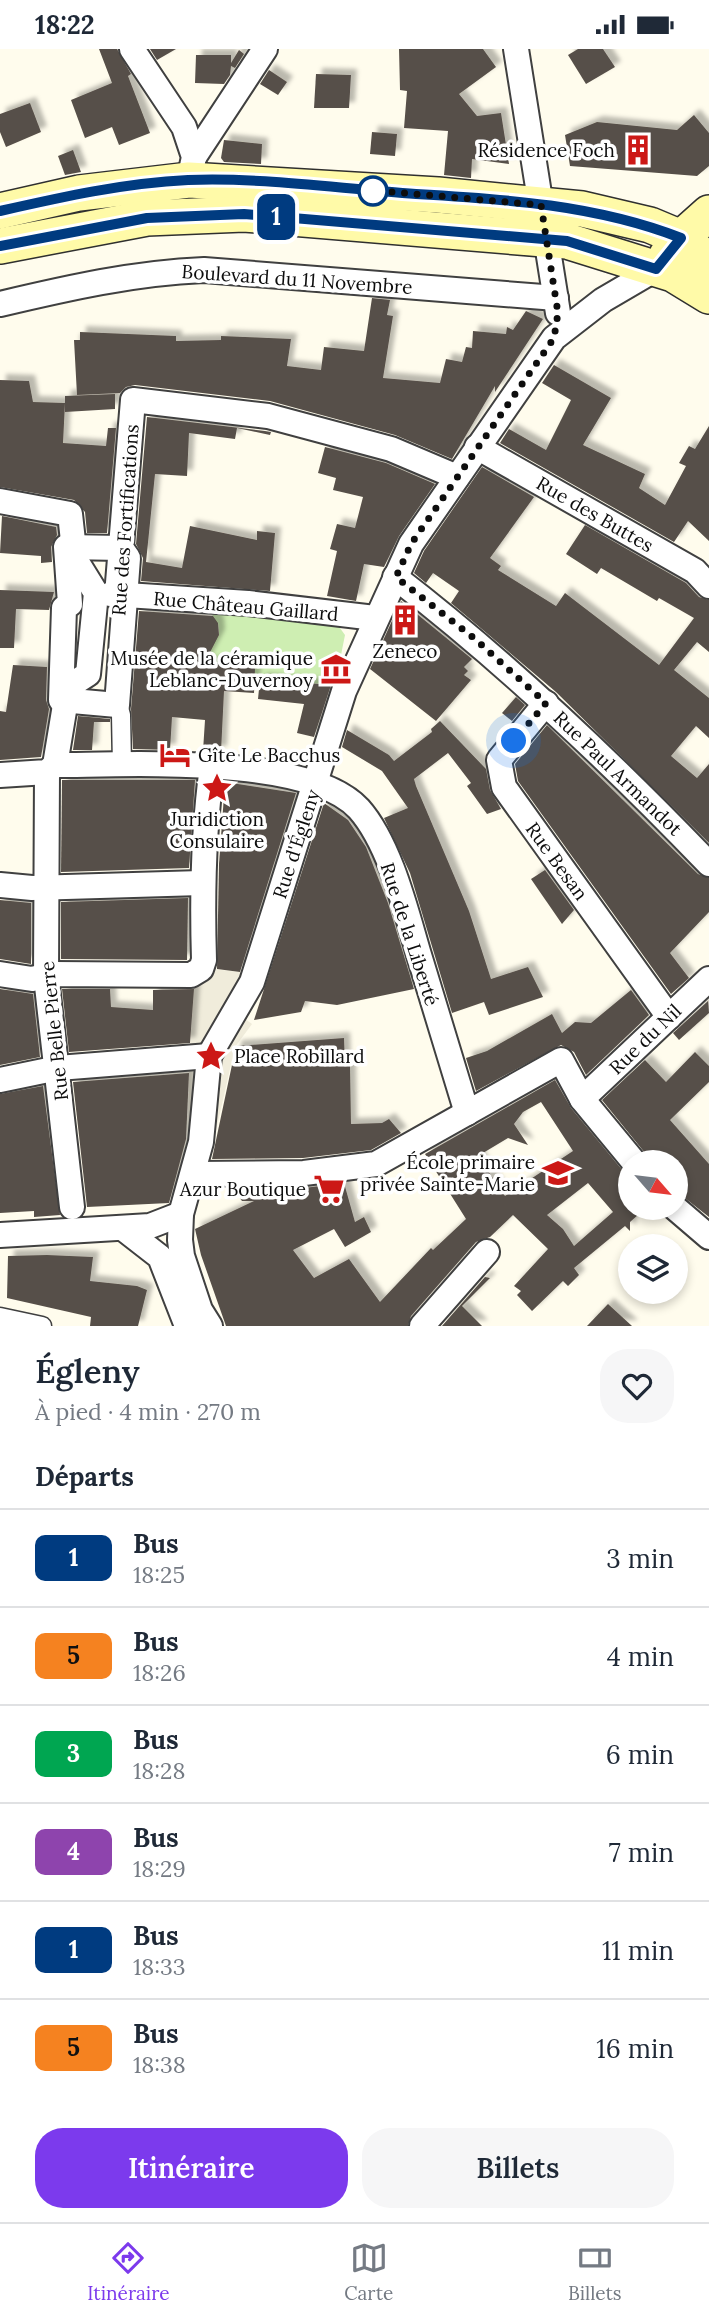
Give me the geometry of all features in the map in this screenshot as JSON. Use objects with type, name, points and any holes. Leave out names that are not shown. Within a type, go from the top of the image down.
[{"type":"main road","points":[[0,211],[191,169],[582,209],[650,225],[681,238],[704,281]]},
{"type":"main road","points":[[656,269],[681,238],[709,213]]},
{"type":"main road","points":[[0,246],[147,218],[189,214],[244,214],[547,239],[588,246],[656,269],[704,281]]},
{"type":"street","points":[[132,49],[184,127],[191,169]]},
{"type":"street","points":[[191,169],[265,49]]},
{"type":"street","points":[[516,49],[558,313],[554,338]]},
{"type":"street","name":"Rue d'Égleny","points":[[209,1056],[249,988],[344,691],[411,544],[554,338],[603,300],[656,269]]},
{"type":"street","name":"Boulevard du 11 Novembre","points":[[0,304],[91,282],[149,272],[204,270],[556,298]]},
{"type":"street","name":"Rue des Fortifications","points":[[113,595],[121,548],[133,400],[268,416],[423,459],[457,477]]},
{"type":"street","name":"Rue des Buttes","points":[[477,447],[695,572],[709,586]]},
{"type":"street","points":[[0,501],[70,514],[75,553]]},
{"type":"street","points":[[113,595],[88,674],[61,699],[64,608],[70,604],[66,547],[75,553],[113,595],[122,765]]},
{"type":"street","points":[[75,553],[121,548]]},
{"type":"street","name":"Rue Paul Armandot","points":[[396,577],[475,639],[546,703],[636,787],[709,864]]},
{"type":"street","name":"Rue Château Gaillard","points":[[113,595],[248,603],[375,618]]},
{"type":"street","points":[[67,693],[117,705]]},
{"type":"street","name":"Rue Belle Pierre","points":[[67,693],[51,768],[46,888],[46,977],[72,1207]]},
{"type":"street","name":"Rue Besan","points":[[546,703],[499,761],[504,787],[669,1017]]},
{"type":"street","points":[[0,775],[51,768],[122,765],[212,767],[315,783]]},
{"type":"street","points":[[0,974],[33,979],[198,973],[204,960],[201,883],[205,818],[212,767]]},
{"type":"street","name":"Rue de la Liberté","points":[[315,783],[358,808],[374,831],[399,890],[467,1113]]},
{"type":"street","points":[[0,885],[46,888],[201,883]]},
{"type":"street","name":"Rue du Nil","points":[[582,1100],[709,979]]},
{"type":"street","points":[[0,1080],[58,1068],[209,1056],[201,1142],[181,1214],[182,1256],[200,1310],[210,1326]]},
{"type":"street","points":[[194,1174],[304,1173],[376,1164],[561,1061],[582,1100],[624,1150]]},
{"type":"street","points":[[0,1235],[124,1229],[156,1225],[181,1214]]},
{"type":"street","points":[[688,1219],[709,1237]]},
{"type":"street","points":[[124,1229],[151,1249],[166,1267],[187,1326]]},
{"type":"street","points":[[422,1326],[487,1252]]},
{"type":"street","points":[[0,1317],[42,1326]]},
{"type":"green space","points":[[213,612],[337,624],[345,635],[335,685],[255,679],[253,665],[209,662],[210,641],[219,635],[218,623],[212,621]]},
{"type":"shaded area","name":"Place Robillard","points":[[213,969],[249,973],[230,1008],[252,1024],[235,1047],[210,1157],[188,1146],[189,1063],[194,982]]},
{"type":"building","points":[[99,49],[117,49],[131,74],[128,76],[150,133],[119,145],[112,127],[85,138],[71,100],[112,83]]},
{"type":"building","points":[[150,49],[176,49],[157,60]]},
{"type":"building","points":[[399,49],[483,49],[496,67],[459,94],[477,116],[501,113],[509,164],[472,159],[471,178],[444,175],[448,131],[404,128],[407,91],[400,90]]},
{"type":"building","points":[[578,49],[603,49],[615,67],[586,84],[568,55]]},
{"type":"building","points":[[239,50],[244,54],[235,68],[231,66],[230,75],[224,84],[195,83],[196,55],[231,55],[231,63]]},
{"type":"building","points":[[269,70],[287,82],[278,95],[260,84]]},
{"type":"building","points":[[316,74],[351,75],[349,108],[314,108]]},
{"type":"building","points":[[30,103],[41,132],[6,147],[0,132],[0,114]]},
{"type":"building","name":"Résidence Foch","points":[[694,115],[709,133],[709,166],[697,176],[570,166],[565,135],[597,122],[677,130]]},
{"type":"building","points":[[372,132],[397,134],[395,156],[370,154]]},
{"type":"building","points":[[224,140],[262,144],[261,164],[224,162],[221,158]]},
{"type":"building","points":[[73,150],[81,172],[65,175],[58,156]]},
{"type":"building","points":[[372,298],[390,300],[387,315],[393,316],[383,378],[440,383],[446,359],[462,362],[466,347],[472,348],[473,331],[506,334],[507,327],[513,330],[526,311],[543,319],[495,392],[495,386],[452,459],[395,435],[270,401],[135,385],[126,387],[120,393],[77,395],[74,340],[80,340],[80,332],[176,336],[176,341],[221,340],[221,336],[291,339],[287,366],[321,370],[324,347],[364,351]]},
{"type":"building","points":[[554,365],[611,398],[583,445],[645,474],[639,488],[665,505],[686,466],[679,463],[689,446],[695,449],[709,426],[709,541],[688,521],[674,542],[500,443],[509,429],[546,450],[571,400],[542,383]]},
{"type":"building","points":[[0,380],[29,381],[33,402],[65,403],[63,443],[106,446],[108,428],[116,428],[107,533],[87,533],[85,512],[74,500],[0,487]]},
{"type":"building","points":[[115,394],[115,409],[65,412],[65,396]]},
{"type":"building","points":[[147,417],[271,432],[270,435],[237,428],[235,439],[189,433],[187,476],[155,474],[146,562],[182,568],[190,526],[257,540],[257,531],[275,533],[270,591],[141,581],[143,558],[136,544]]},
{"type":"building","points":[[325,447],[386,463],[435,484],[399,536],[384,567],[364,564],[356,601],[327,596],[337,551],[330,549],[337,524],[355,528],[363,497],[333,490],[336,478],[318,473]]},
{"type":"building","points":[[482,467],[534,497],[490,558],[501,566],[498,570],[556,606],[565,593],[659,665],[694,618],[659,598],[657,601],[601,568],[597,574],[566,554],[585,525],[686,583],[699,597],[709,600],[709,652],[697,642],[674,670],[709,698],[709,738],[696,726],[671,756],[697,778],[709,764],[709,843],[556,692],[451,603],[459,591],[433,573],[426,583],[414,573],[424,551]]},
{"type":"building","points":[[2,516],[56,527],[57,535],[51,547],[52,562],[41,563],[41,556],[0,553]]},
{"type":"building","points":[[0,590],[54,592],[49,610],[16,609],[14,648],[0,648]]},
{"type":"building","points":[[401,601],[472,659],[464,667],[468,671],[464,675],[471,680],[436,721],[370,669]]},
{"type":"building","points":[[139,611],[213,616],[218,623],[219,635],[205,662],[253,665],[254,693],[224,691],[221,752],[203,751],[205,720],[172,717],[170,750],[133,749],[131,709]]},
{"type":"building","points":[[13,665],[47,667],[46,700],[49,709],[41,757],[0,760],[0,711],[6,712]]},
{"type":"building","points":[[260,679],[331,685],[314,737],[297,733],[304,704],[258,699]]},
{"type":"building","points":[[516,697],[525,705],[512,721],[502,713]]},
{"type":"building","points":[[78,716],[110,719],[110,722],[94,722],[92,750],[73,750]]},
{"type":"building","points":[[440,721],[486,769],[490,790],[501,809],[487,814],[467,786],[471,783],[448,753],[414,779],[416,786],[469,911],[491,979],[528,967],[543,997],[489,1015],[484,1002],[452,1013],[410,873],[384,818],[408,808],[382,771],[342,747],[347,730],[389,755],[394,761],[432,732],[431,729]]},
{"type":"building","points":[[547,725],[698,874],[709,878],[709,912],[670,953],[689,978],[671,994],[518,781],[515,764]]},
{"type":"building","points":[[62,780],[195,780],[189,868],[61,872]]},
{"type":"building","points":[[225,782],[296,793],[240,972],[217,969],[219,864]]},
{"type":"building","points":[[324,803],[348,820],[366,847],[388,903],[414,989],[337,1005],[305,1001],[301,1012],[254,1020]]},
{"type":"building","points":[[545,870],[574,910],[562,924],[531,879]]},
{"type":"building","points":[[188,898],[187,960],[61,959],[61,902]]},
{"type":"building","points":[[0,900],[31,903],[31,964],[0,959]]},
{"type":"building","points":[[0,989],[33,994],[40,1057],[0,1065]]},
{"type":"building","points":[[62,989],[110,989],[111,1007],[153,1010],[153,990],[194,989],[190,1043],[69,1052]]},
{"type":"building","points":[[631,990],[649,1015],[586,1075],[574,1052],[561,1045],[476,1091],[466,1058],[487,1051],[552,1014],[562,1033],[575,1022],[591,1023]]},
{"type":"building","points":[[708,1001],[709,1013],[679,1040],[673,1033]]},
{"type":"building","points":[[344,1038],[345,1065],[350,1065],[351,1124],[382,1123],[389,1119],[401,1133],[371,1150],[303,1158],[212,1159],[236,1046]]},
{"type":"building","points":[[695,1052],[709,1066],[709,1082],[670,1120],[709,1164],[709,1217],[688,1200],[688,1150],[643,1150],[602,1100],[645,1060],[666,1082]]},
{"type":"building","points":[[189,1073],[186,1139],[169,1203],[87,1207],[73,1082]]},
{"type":"building","points":[[555,1080],[571,1108],[618,1165],[618,1220],[632,1220],[630,1231],[625,1226],[574,1268],[579,1275],[568,1286],[563,1281],[532,1311],[517,1295],[521,1291],[514,1286],[548,1249],[513,1215],[490,1237],[476,1242],[411,1316],[408,1326],[226,1326],[201,1255],[195,1229],[254,1201],[242,1201],[233,1189],[304,1188],[344,1183],[355,1222],[364,1217],[371,1232],[345,1247],[334,1229],[293,1250],[314,1278],[349,1259],[380,1302],[431,1248],[433,1250],[466,1219],[425,1154]],"holes":[[[541,1102],[573,1151],[505,1196],[478,1156],[508,1138],[528,1145],[514,1124],[523,1112]],[[588,1183],[613,1212],[574,1246],[563,1229],[547,1215]]]},
{"type":"building","points":[[43,1086],[60,1215],[34,1217],[34,1211],[0,1213],[0,1094]]},
{"type":"building","points":[[8,1256],[93,1257],[90,1281],[137,1286],[147,1290],[138,1326],[90,1326],[91,1317],[7,1298]]},
{"type":"building","points":[[485,1277],[490,1278],[462,1306],[482,1326],[442,1326]]},
{"type":"building","points":[[608,1304],[632,1326],[587,1326]]},
{"type":"bus line","name":"1","points":[[0,211],[79,193],[131,185],[189,180],[222,181],[438,195],[582,209],[650,225],[681,238],[656,269],[567,241],[244,214],[189,214],[147,218],[0,246]]},
{"type":"place","name":"Résidence Foch","points":[[638,150]]},
{"type":"place","name":"Zeneco","points":[[405,620]]},
{"type":"place","name":"Musée de la céramique Leblanc-Duvernoy","points":[[336,669]]},
{"type":"place","name":"Gîte Le Bacchus","points":[[175,755]]},
{"type":"place","name":"Juridiction Consulaire","points":[[217,788]]},
{"type":"place","name":"Place Robillard","points":[[211,1056]]},
{"type":"place","name":"École primaire privée Sainte-Marie","points":[[558,1173]]},
{"type":"place","name":"Azur Boutique","points":[[329,1189]]},
{"type":"route","points":[[373,191],[370,190],[541,205],[558,313],[554,338],[411,544],[396,577],[475,639],[546,703],[514,741]]}]
